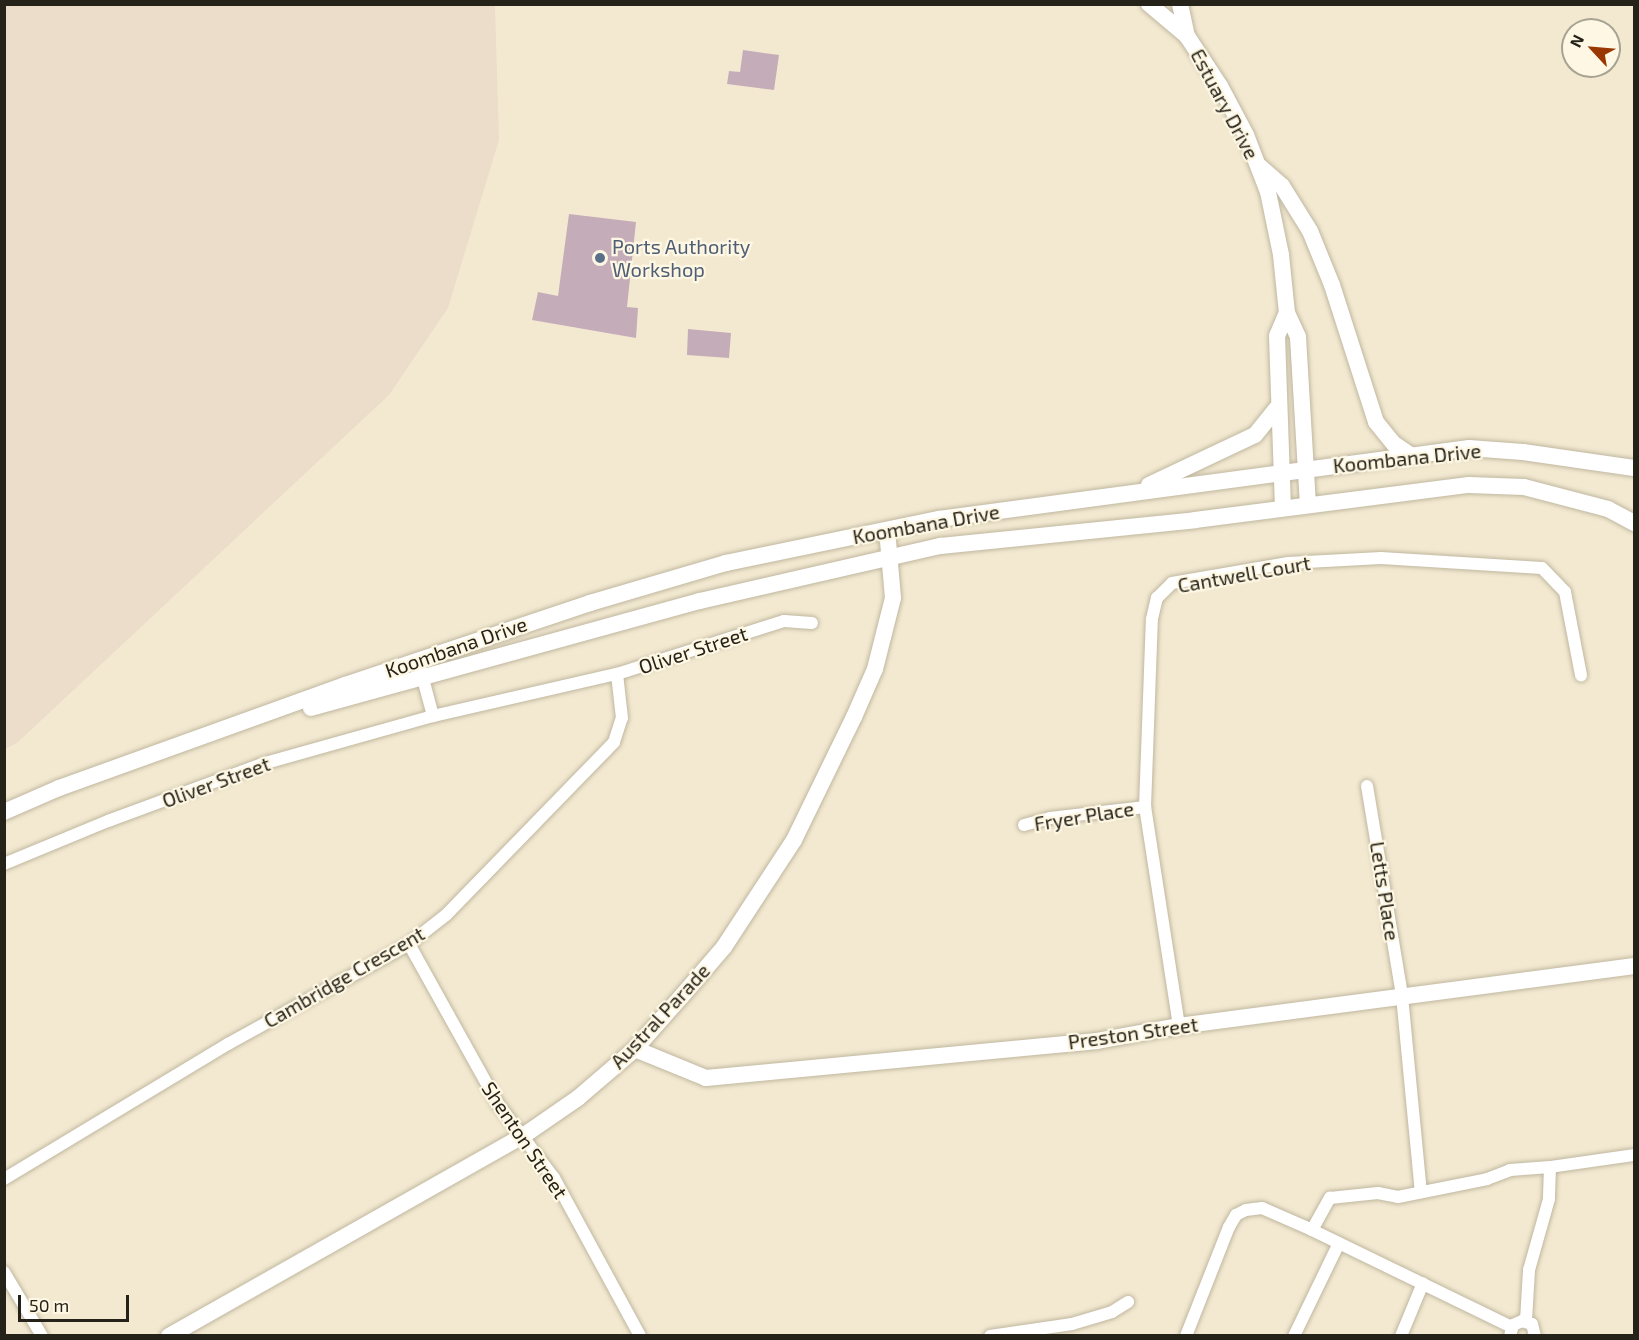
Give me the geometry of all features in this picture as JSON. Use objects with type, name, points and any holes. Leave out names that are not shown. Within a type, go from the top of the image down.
[{"type":"main road","name":"Estuary Drive","points":[[1149,4],[1187,36],[1220,86],[1258,164],[1275,219],[1287,313],[1298,337],[1308,505]]},
{"type":"main road","name":"Estuary Drive","points":[[1180,4],[1187,36]]},
{"type":"main road","points":[[1258,164],[1282,186],[1310,231],[1332,285],[1376,422],[1394,444],[1412,456]]},
{"type":"main road","name":"Estuary Drive","points":[[1283,508],[1277,408],[1277,336],[1287,313]]},
{"type":"main road","points":[[1135,492],[1255,435],[1277,408]]},
{"type":"main road","name":"Koombana Drive","points":[[4,812],[59,788],[240,725],[420,668],[726,562],[939,519],[1412,456],[1491,450],[1635,468]]},
{"type":"main road","name":"Koombana Drive","points":[[420,668],[941,546],[1469,485],[1524,488],[1608,509],[1635,523]]},
{"type":"main road","name":"Austral Parade","points":[[169,1335],[523,1136],[578,1098],[635,1049],[724,947],[794,840],[826,779],[884,640],[893,598],[887,530]]},
{"type":"main road","name":"Preston Street","points":[[635,1049],[706,1078],[1097,1041],[1179,1026],[1635,966]]},
{"type":"street","name":"Cantwell Court","points":[[1179,1026],[1144,807],[1152,619],[1157,598],[1172,583],[1288,563],[1381,558],[1542,568],[1565,592],[1581,675]]},
{"type":"street","name":"Oliver Street","points":[[4,864],[262,764],[433,716],[617,674],[784,621],[812,623]]},
{"type":"street","points":[[420,668],[433,716]]},
{"type":"street","name":"Cambridge Crescent","points":[[4,1179],[228,1044],[409,944],[446,915],[614,742],[622,718],[617,674]]},
{"type":"street","name":"Letts Place","points":[[1367,786],[1402,996],[1421,1192]]},
{"type":"street","name":"Fryer Place","points":[[1024,825],[1050,818],[1144,807]]},
{"type":"street","name":"Shenton Street","points":[[409,944],[498,1104],[554,1178],[640,1335]]},
{"type":"street","points":[[1312,1230],[1330,1198],[1378,1193],[1398,1197],[1487,1179],[1510,1170],[1635,1155]]},
{"type":"street","points":[[1526,1321],[1528,1270],[1549,1199],[1550,1167]]},
{"type":"street","points":[[1186,1335],[1236,1215],[1262,1208],[1423,1283],[1511,1331],[1526,1321]]},
{"type":"street","points":[[1294,1335],[1339,1243]]},
{"type":"street","points":[[4,1272],[42,1335]]},
{"type":"street","points":[[1401,1335],[1423,1283]]},
{"type":"street","points":[[990,1335],[1072,1324],[1112,1311],[1128,1302]]},
{"type":"street","points":[[1526,1321],[1534,1328],[1535,1335]]},
{"type":"shaded area","points":[[5,4],[495,5],[499,140],[448,308],[389,395],[17,743],[5,749]]},
{"type":"building","points":[[743,50],[779,55],[774,90],[727,84],[729,71],[740,72]]},
{"type":"building","points":[[569,214],[636,222],[627,307],[638,308],[636,338],[532,320],[538,292],[558,296]]},
{"type":"building","points":[[688,329],[731,333],[729,358],[687,355]]},
{"type":"place","name":"Ports Authority Workshop","points":[[600,258]]}]
